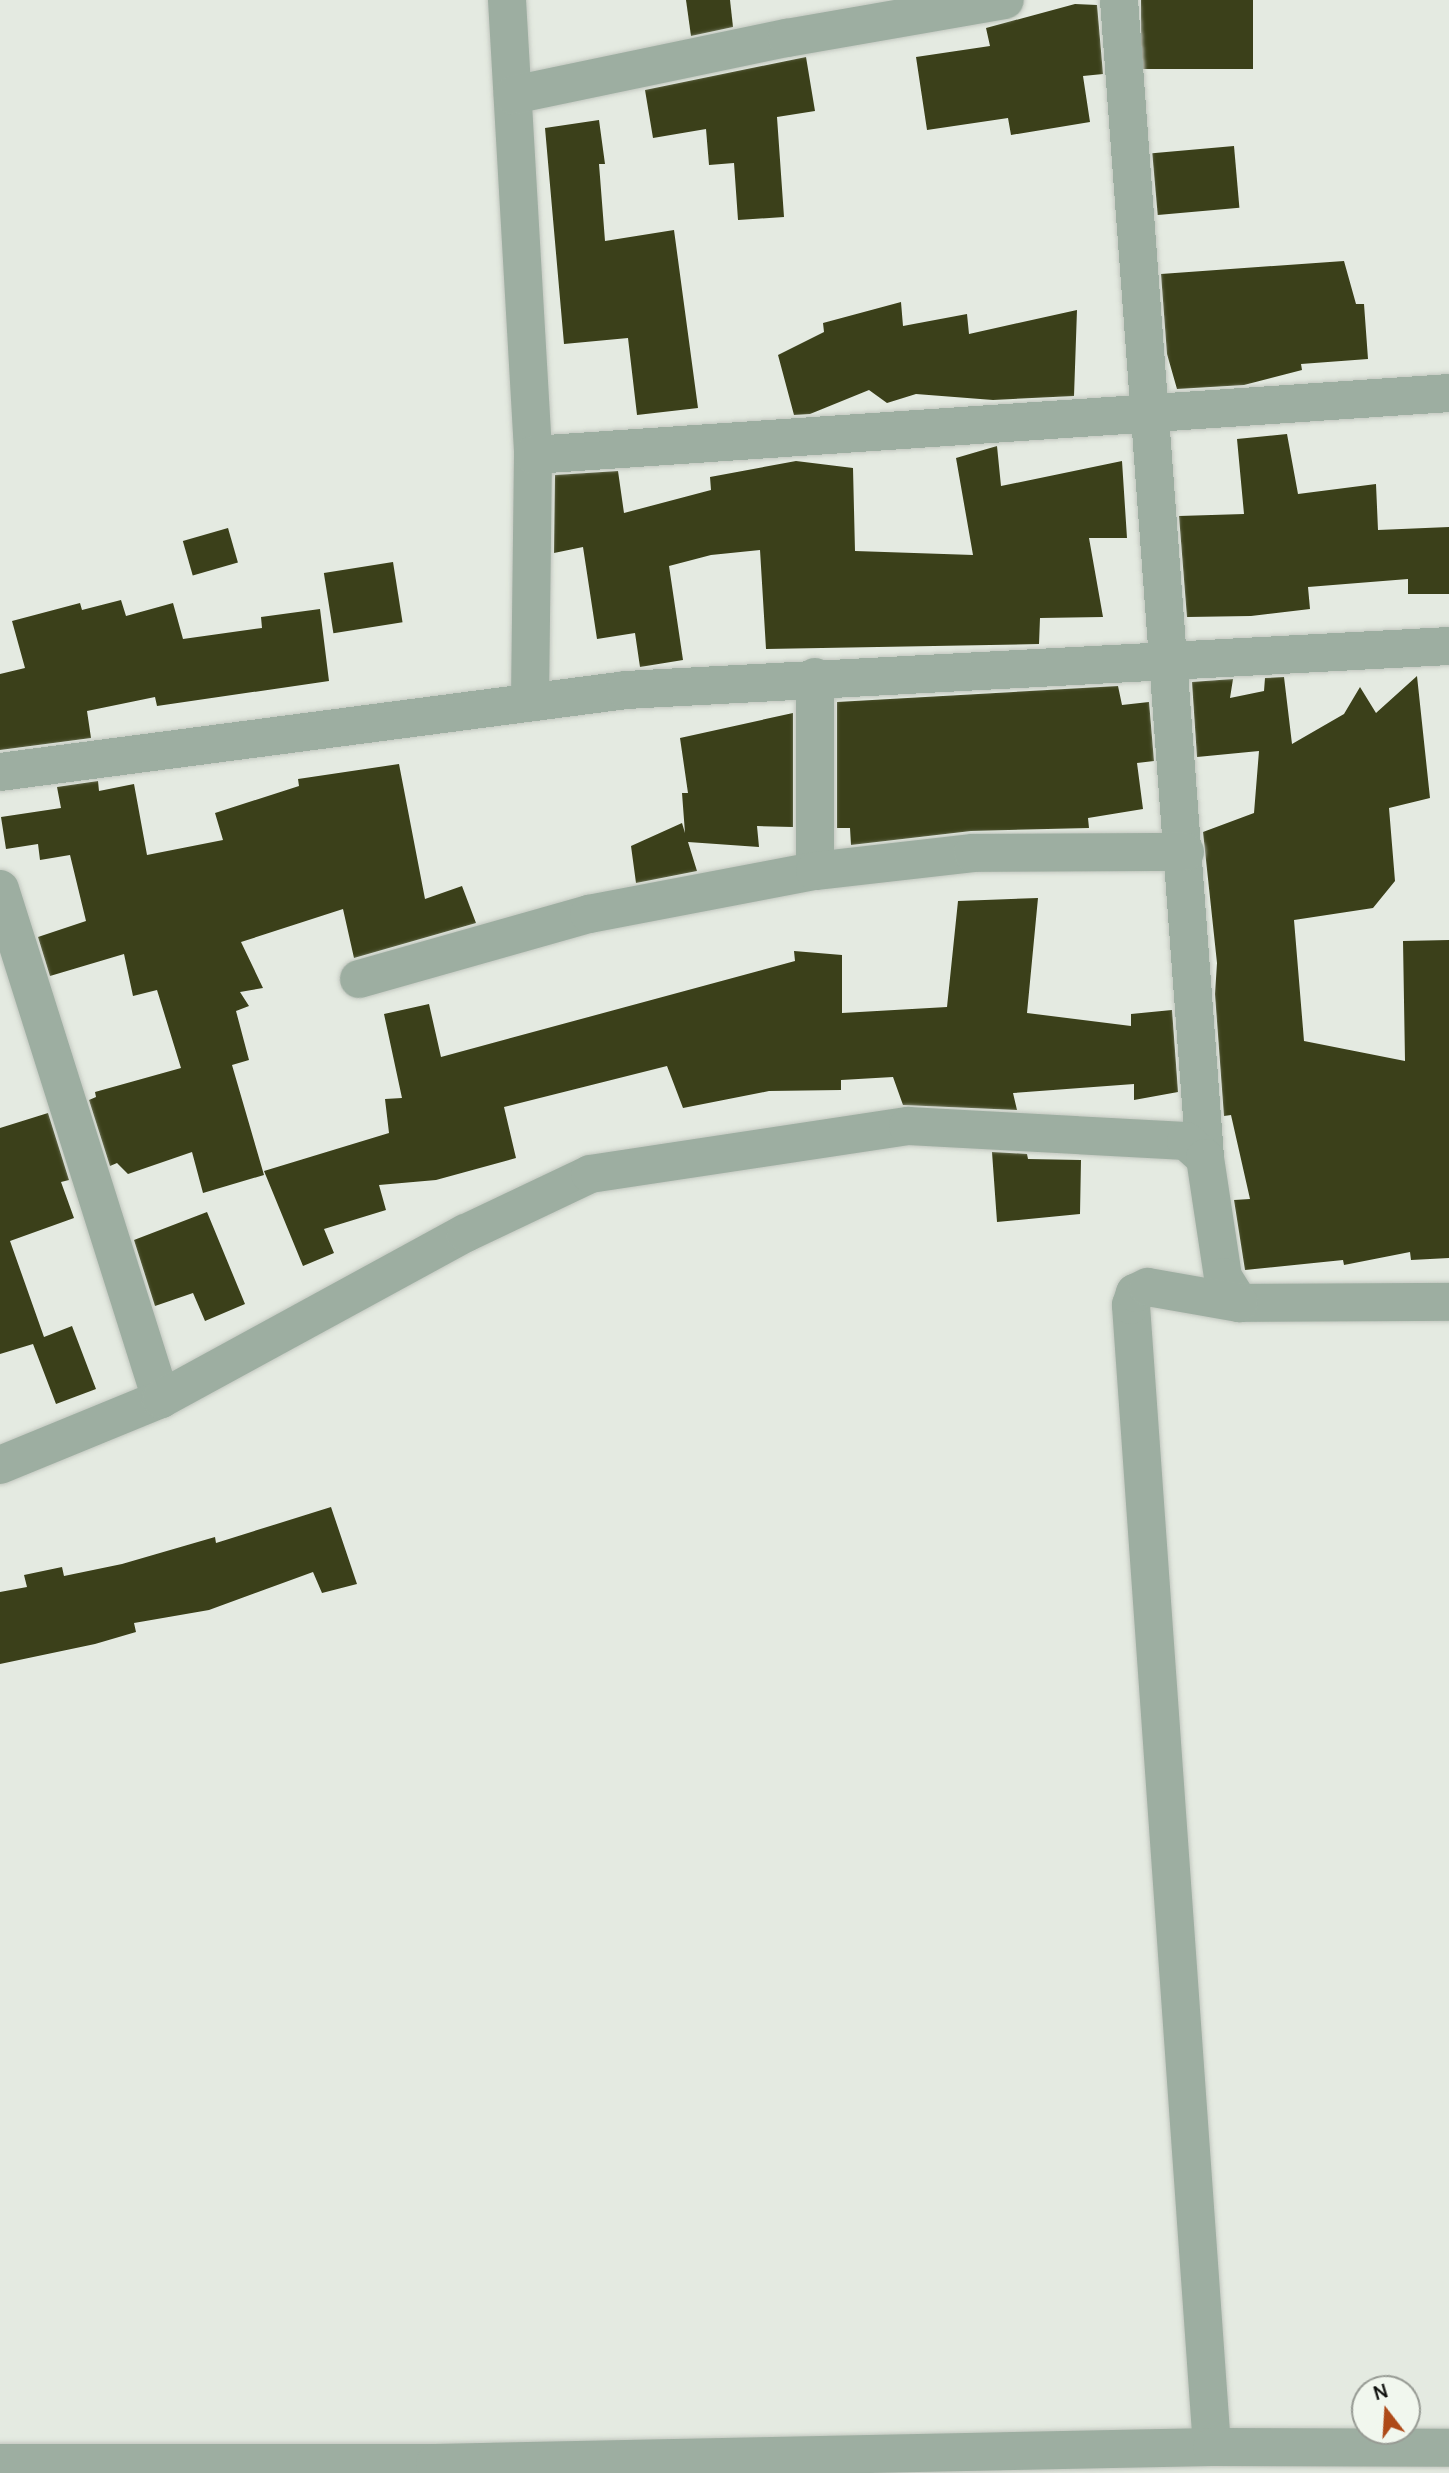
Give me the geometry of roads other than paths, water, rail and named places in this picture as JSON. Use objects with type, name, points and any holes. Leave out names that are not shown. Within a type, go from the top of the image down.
[{"type":"street","points":[[507,0],[533,455],[530,700]]},
{"type":"street","points":[[513,95],[786,38],[1005,0]]},
{"type":"street","points":[[1119,0],[1185,852],[1205,1158],[1223,1277],[1239,1303]]},
{"type":"street","points":[[533,455],[1449,393]]},
{"type":"street","points":[[0,772],[530,700],[815,677],[1449,646]]},
{"type":"street","points":[[815,677],[815,871]]},
{"type":"street","points":[[359,979],[589,914],[815,871],[973,853],[1185,852]]},
{"type":"street","points":[[0,889],[161,1399]]},
{"type":"street","points":[[0,1465],[161,1399],[466,1233],[590,1174],[908,1126],[1172,1138],[1196,1147],[1205,1158]]},
{"type":"street","points":[[1212,2447],[1131,1305],[1135,1293],[1148,1287],[1239,1303],[1449,1302]]},
{"type":"street","points":[[0,2463],[436,2463],[1212,2447],[1449,2448]]}]
